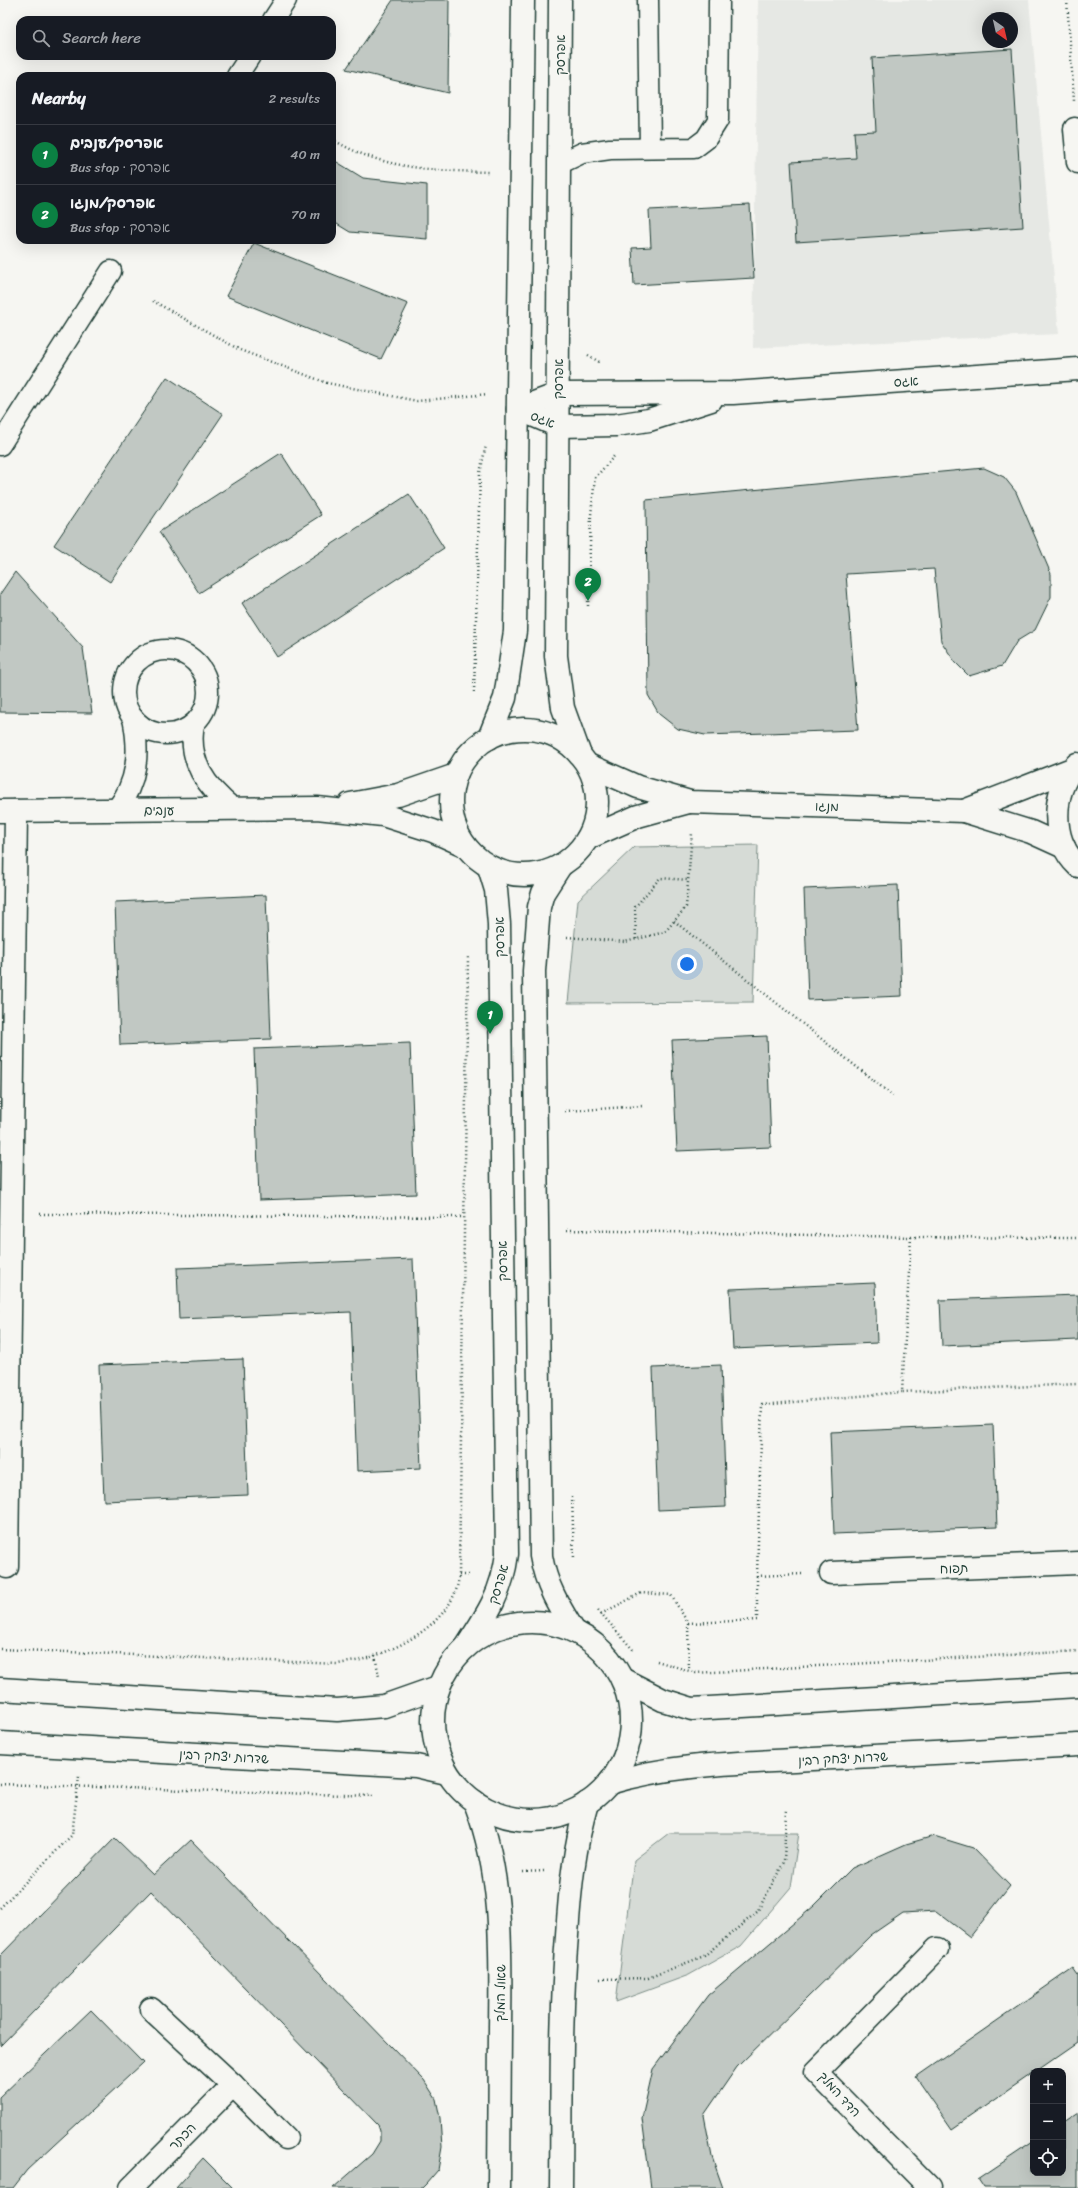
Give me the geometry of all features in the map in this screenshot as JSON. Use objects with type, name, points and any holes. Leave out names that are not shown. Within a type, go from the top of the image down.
[{"type":"street","points":[[489,738],[505,698],[516,631],[522,0]]},
{"type":"street","name":"אפרסק","points":[[560,0],[556,656],[563,708],[584,760],[595,782],[598,802],[595,820],[588,838],[577,854],[561,865]]},
{"type":"street","points":[[1076,129],[1078,162]]},
{"type":"street","name":"אגס","points":[[518,409],[558,394],[733,393],[1078,369]]},
{"type":"street","name":"אגס","points":[[518,409],[558,426],[616,425],[649,420],[733,393]]},
{"type":"street","points":[[561,865],[544,873],[525,876],[506,874],[489,867],[475,857],[464,845],[454,825],[451,811],[452,789],[456,775],[466,758],[489,738],[512,730],[537,730],[561,739],[584,760]]},
{"type":"street","name":"מנגו","points":[[584,760],[638,787],[690,802],[964,810],[1031,832],[1064,847]]},
{"type":"street","points":[[1075,766],[1062,787],[1058,807],[1058,827],[1064,847],[1078,866]]},
{"type":"street","name":"מנגו","points":[[964,810],[1075,766]]},
{"type":"street","name":"ענבים","points":[[317,808],[398,796],[456,775]]},
{"type":"street","name":"מנגו","points":[[588,838],[638,816],[690,802]]},
{"type":"street","name":"ענבים","points":[[8,811],[317,808],[384,815],[433,831],[464,845]]},
{"type":"street","points":[[7,1567],[12,1214],[8,811]]},
{"type":"street","points":[[561,865],[543,893],[539,907],[534,971],[541,1556],[545,1578],[558,1606],[574,1631]]},
{"type":"street","name":"אפרסק","points":[[466,1647],[488,1614],[498,1595],[504,1574],[507,1554],[499,924],[496,890],[489,867]]},
{"type":"street","name":"תפוח","points":[[831,1573],[1078,1563]]},
{"type":"street","points":[[518,1623],[546,1623],[574,1631],[599,1648],[610,1659],[622,1678],[630,1705],[630,1733],[624,1759],[609,1783],[587,1803],[560,1816],[530,1820],[501,1816],[475,1802],[459,1789],[447,1773],[435,1746],[433,1716],[438,1687],[450,1665],[466,1647],[490,1631],[518,1623]]},
{"type":"street","points":[[622,1678],[663,1700],[692,1709],[1078,1686]]},
{"type":"street","points":[[0,1689],[337,1710],[384,1706],[438,1687]]},
{"type":"street","name":"שדרות יצחק רבין","points":[[0,1743],[416,1766],[447,1773]]},
{"type":"street","name":"שדרות יצחק רבין","points":[[609,1783],[662,1770],[735,1764],[1078,1745]]},
{"type":"street","name":"שאול המלך","points":[[475,1802],[485,1829],[494,1874],[501,1945],[498,2188]]},
{"type":"street","points":[[561,2188],[563,1983],[572,1870],[577,1836],[587,1803]]},
{"type":"street","name":"הדד המלך","points":[[930,2188],[816,2072],[937,1949]]},
{"type":"street","points":[[151,2009],[233,2085],[286,2138]]},
{"type":"street","name":"הכתר","points":[[131,2188],[233,2085]]},
{"type":"lane","points":[[276,16],[286,0]]},
{"type":"lane","points":[[648,0],[650,148]]},
{"type":"lane","points":[[559,164],[582,153],[610,149],[694,148],[706,139],[718,120],[719,0]]},
{"type":"lane","points":[[240,72],[247,60]]},
{"type":"lane","points":[[0,445],[111,271]]},
{"type":"lane","points":[[167,650],[181,652],[194,660],[202,671],[207,684],[208,699],[194,724],[181,731],[168,734],[155,732],[143,727],[133,718],[126,706],[124,694],[126,680],[131,668],[140,659],[152,652],[167,650]]},
{"type":"lane","points":[[116,810],[128,792],[137,763],[133,718]]},
{"type":"lane","points":[[194,724],[192,749],[196,766],[205,782],[220,798],[234,809]]},
{"type":"path","points":[[1067,0],[1076,129]]},
{"type":"path","points":[[336,141],[363,154],[394,165],[439,171],[490,172]]},
{"type":"path","points":[[490,164],[490,180]]},
{"type":"path","points":[[153,301],[240,350],[327,383],[417,401],[489,394]]},
{"type":"path","points":[[474,699],[480,474],[486,444]]},
{"type":"path","points":[[588,609],[591,515],[595,478],[619,450]]},
{"type":"path","points":[[560,936],[625,942],[665,932],[686,907],[693,830]]},
{"type":"path","points":[[636,939],[635,907],[643,896],[660,878],[688,880]]},
{"type":"path","points":[[674,921],[893,1096]]},
{"type":"path","points":[[0,1650],[338,1664],[369,1658],[410,1641],[448,1609],[459,1582],[468,955]]},
{"type":"path","points":[[564,1103],[564,1119]]},
{"type":"path","points":[[564,1111],[643,1106]]},
{"type":"path","points":[[12,1214],[464,1217]]},
{"type":"path","points":[[566,1222],[566,1238]]},
{"type":"path","points":[[566,1230],[911,1237],[1078,1238]]},
{"type":"path","points":[[902,1392],[911,1237]]},
{"type":"path","points":[[688,1623],[757,1620],[762,1405],[902,1392],[1078,1384]]},
{"type":"path","points":[[572,1489],[574,1560]]},
{"type":"path","points":[[757,1576],[831,1573]]},
{"type":"path","points":[[601,1614],[641,1593],[671,1595],[688,1623],[689,1671]]},
{"type":"path","points":[[597,1609],[636,1653]]},
{"type":"path","points":[[651,1659],[696,1673],[1078,1651]]},
{"type":"path","points":[[0,1908],[72,1835],[82,1748]]},
{"type":"path","points":[[0,1784],[78,1788],[376,1796]]},
{"type":"path","points":[[600,1979],[648,1978],[704,1956],[757,1912],[784,1862],[786,1808]]},
{"type":"path","points":[[494,1874],[572,1870]]},
{"type":"shaded area","points":[[758,0],[1029,0],[1059,334],[753,348]]},
{"type":"shaded area","points":[[758,845],[753,1002],[568,1003],[578,900],[634,847]]},
{"type":"shaded area","points":[[669,1833],[799,1833],[791,1887],[741,1946],[689,1975],[616,2002],[634,1860]]},
{"type":"building","points":[[393,0],[449,0],[448,93],[346,69]]},
{"type":"building","points":[[1012,49],[1023,227],[796,242],[791,162],[856,158],[854,132],[876,131],[872,58]]},
{"type":"building","points":[[336,161],[363,178],[427,185],[427,239],[350,232],[336,223]]},
{"type":"building","points":[[750,205],[754,278],[634,285],[632,248],[651,247],[649,210]]},
{"type":"building","points":[[253,244],[257,244],[408,304],[381,359],[226,296]]},
{"type":"building","points":[[167,377],[223,414],[110,582],[54,545]]},
{"type":"building","points":[[281,453],[321,515],[199,593],[159,532]]},
{"type":"building","points":[[984,468],[1004,477],[1016,492],[1051,574],[1051,597],[1035,630],[1017,641],[1002,666],[969,676],[955,662],[941,641],[934,569],[846,574],[858,730],[705,735],[678,729],[659,714],[648,695],[646,500]]},
{"type":"building","points":[[409,494],[444,548],[277,657],[242,603]]},
{"type":"building","points":[[15,572],[83,648],[92,713],[0,712],[0,594]]},
{"type":"building","points":[[898,885],[902,996],[808,1000],[804,889]]},
{"type":"building","points":[[266,895],[271,1039],[120,1045],[115,902]]},
{"type":"building","points":[[767,1036],[771,1147],[677,1151],[672,1040]]},
{"type":"building","points":[[410,1043],[416,1194],[259,1200],[254,1049]]},
{"type":"building","points":[[413,1259],[421,1468],[357,1471],[351,1312],[179,1319],[177,1268]]},
{"type":"building","points":[[875,1283],[877,1343],[733,1349],[730,1289]]},
{"type":"building","points":[[1078,1295],[1078,1340],[942,1346],[940,1300]]},
{"type":"building","points":[[243,1359],[248,1495],[104,1501],[99,1365]]},
{"type":"building","points":[[721,1365],[726,1507],[658,1510],[653,1368]]},
{"type":"building","points":[[993,1425],[997,1527],[834,1534],[830,1432]]},
{"type":"building","points":[[934,1836],[973,1848],[1010,1886],[970,1937],[936,1911],[903,1913],[871,1935],[737,2067],[704,2115],[712,2157],[723,2188],[651,2188],[642,2118],[653,2069],[708,1995],[814,1906],[852,1868],[906,1844]]},
{"type":"building","points":[[115,1838],[153,1875],[191,1840],[424,2080],[436,2099],[440,2118],[442,2147],[438,2170],[422,2188],[333,2188],[372,2154],[380,2141],[380,2131],[378,2125],[151,1891],[0,2046],[0,1956]]},
{"type":"building","points":[[1073,1968],[1078,1975],[1078,2042],[1040,2068],[1030,2068],[1030,2075],[952,2129],[916,2077]]},
{"type":"building","points":[[91,2010],[143,2063],[27,2170],[13,2188],[0,2188],[0,2097]]},
{"type":"building","points":[[1078,2112],[1078,2188],[984,2188],[978,2179],[1030,2144],[1030,2176],[1066,2176],[1066,2120]]},
{"type":"building","points":[[203,2158],[233,2188],[176,2188]]},
{"type":"place","name":"אפרסק/מנגו","points":[[588,601]]},
{"type":"place","name":"אפרסק/ענבים","points":[[490,1034]]}]
